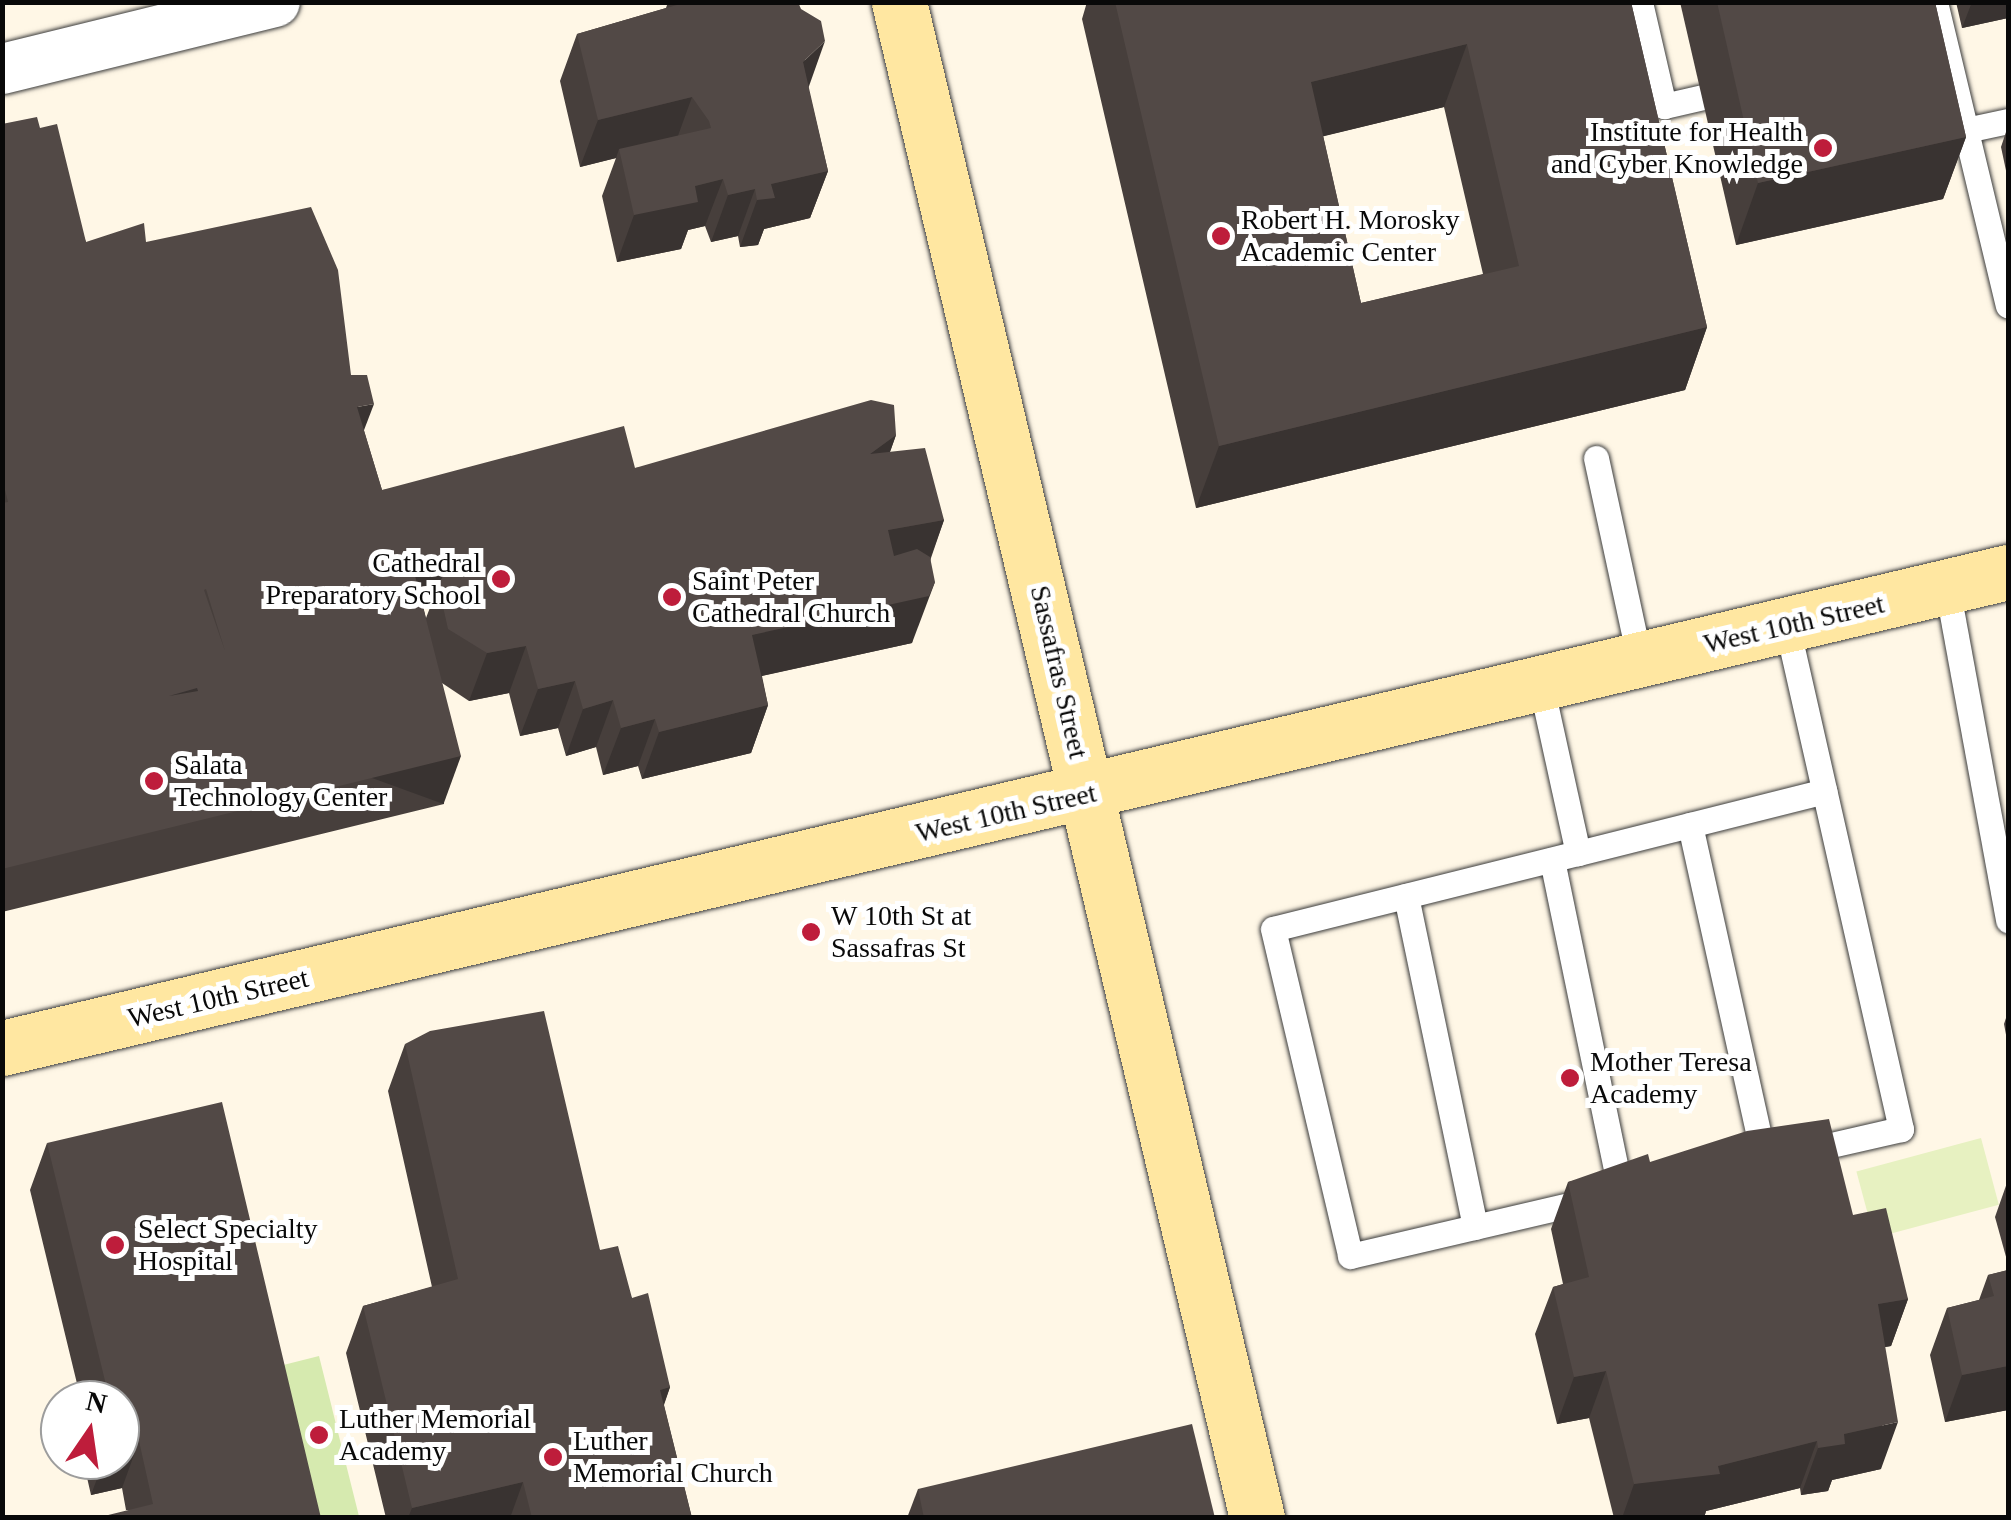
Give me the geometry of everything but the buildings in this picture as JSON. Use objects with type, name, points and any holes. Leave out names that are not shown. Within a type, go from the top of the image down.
[{"type":"street","points":[[2,69],[275,2]]},
{"type":"street","name":"Sassafras Street","points":[[898,2],[1257,1518]]},
{"type":"street","name":"West 10th Street","points":[[2,1048],[1088,794],[2008,572]]},
{"type":"lane","points":[[1640,2],[1664,106],[1702,97]]},
{"type":"lane","points":[[1935,2],[2008,305]]},
{"type":"lane","points":[[1966,130],[2008,121]]},
{"type":"lane","points":[[1596,458],[1640,661]]},
{"type":"lane","points":[[1947,587],[2008,920]]},
{"type":"lane","points":[[1729,1168],[1902,1129],[1786,626]]},
{"type":"lane","points":[[1541,685],[1578,853]]},
{"type":"lane","points":[[1657,1185],[1350,1256],[1273,929],[1824,791]]},
{"type":"lane","points":[[1690,825],[1764,1160]]},
{"type":"lane","points":[[1552,860],[1621,1193]]},
{"type":"lane","points":[[1406,896],[1475,1227]]},
{"type":"green space","points":[[1981,1138],[1999,1205],[1874,1238],[1856,1171]]},
{"type":"green space","points":[[319,1356],[359,1517],[312,1518],[274,1367]]},
{"type":"place","name":"Institute for Health and Cyber Knowledge","points":[[1823,148]]},
{"type":"place","name":"Robert H. Morosky Academic Center","points":[[1221,236]]},
{"type":"place","name":"Cathedral Preparatory School","points":[[501,579]]},
{"type":"place","name":"Saint Peter Cathedral Church","points":[[672,597]]},
{"type":"place","name":"Salata Technology Center","points":[[154,781]]},
{"type":"place","name":"W 10th St at Sassafras St","points":[[811,932]]},
{"type":"place","name":"Mother Teresa Academy","points":[[1570,1078]]},
{"type":"place","name":"Select Specialty Hospital","points":[[115,1245]]},
{"type":"place","name":"Luther Memorial Academy","points":[[319,1435]]},
{"type":"place","name":"Luther Memorial Church","points":[[553,1457]]}]
